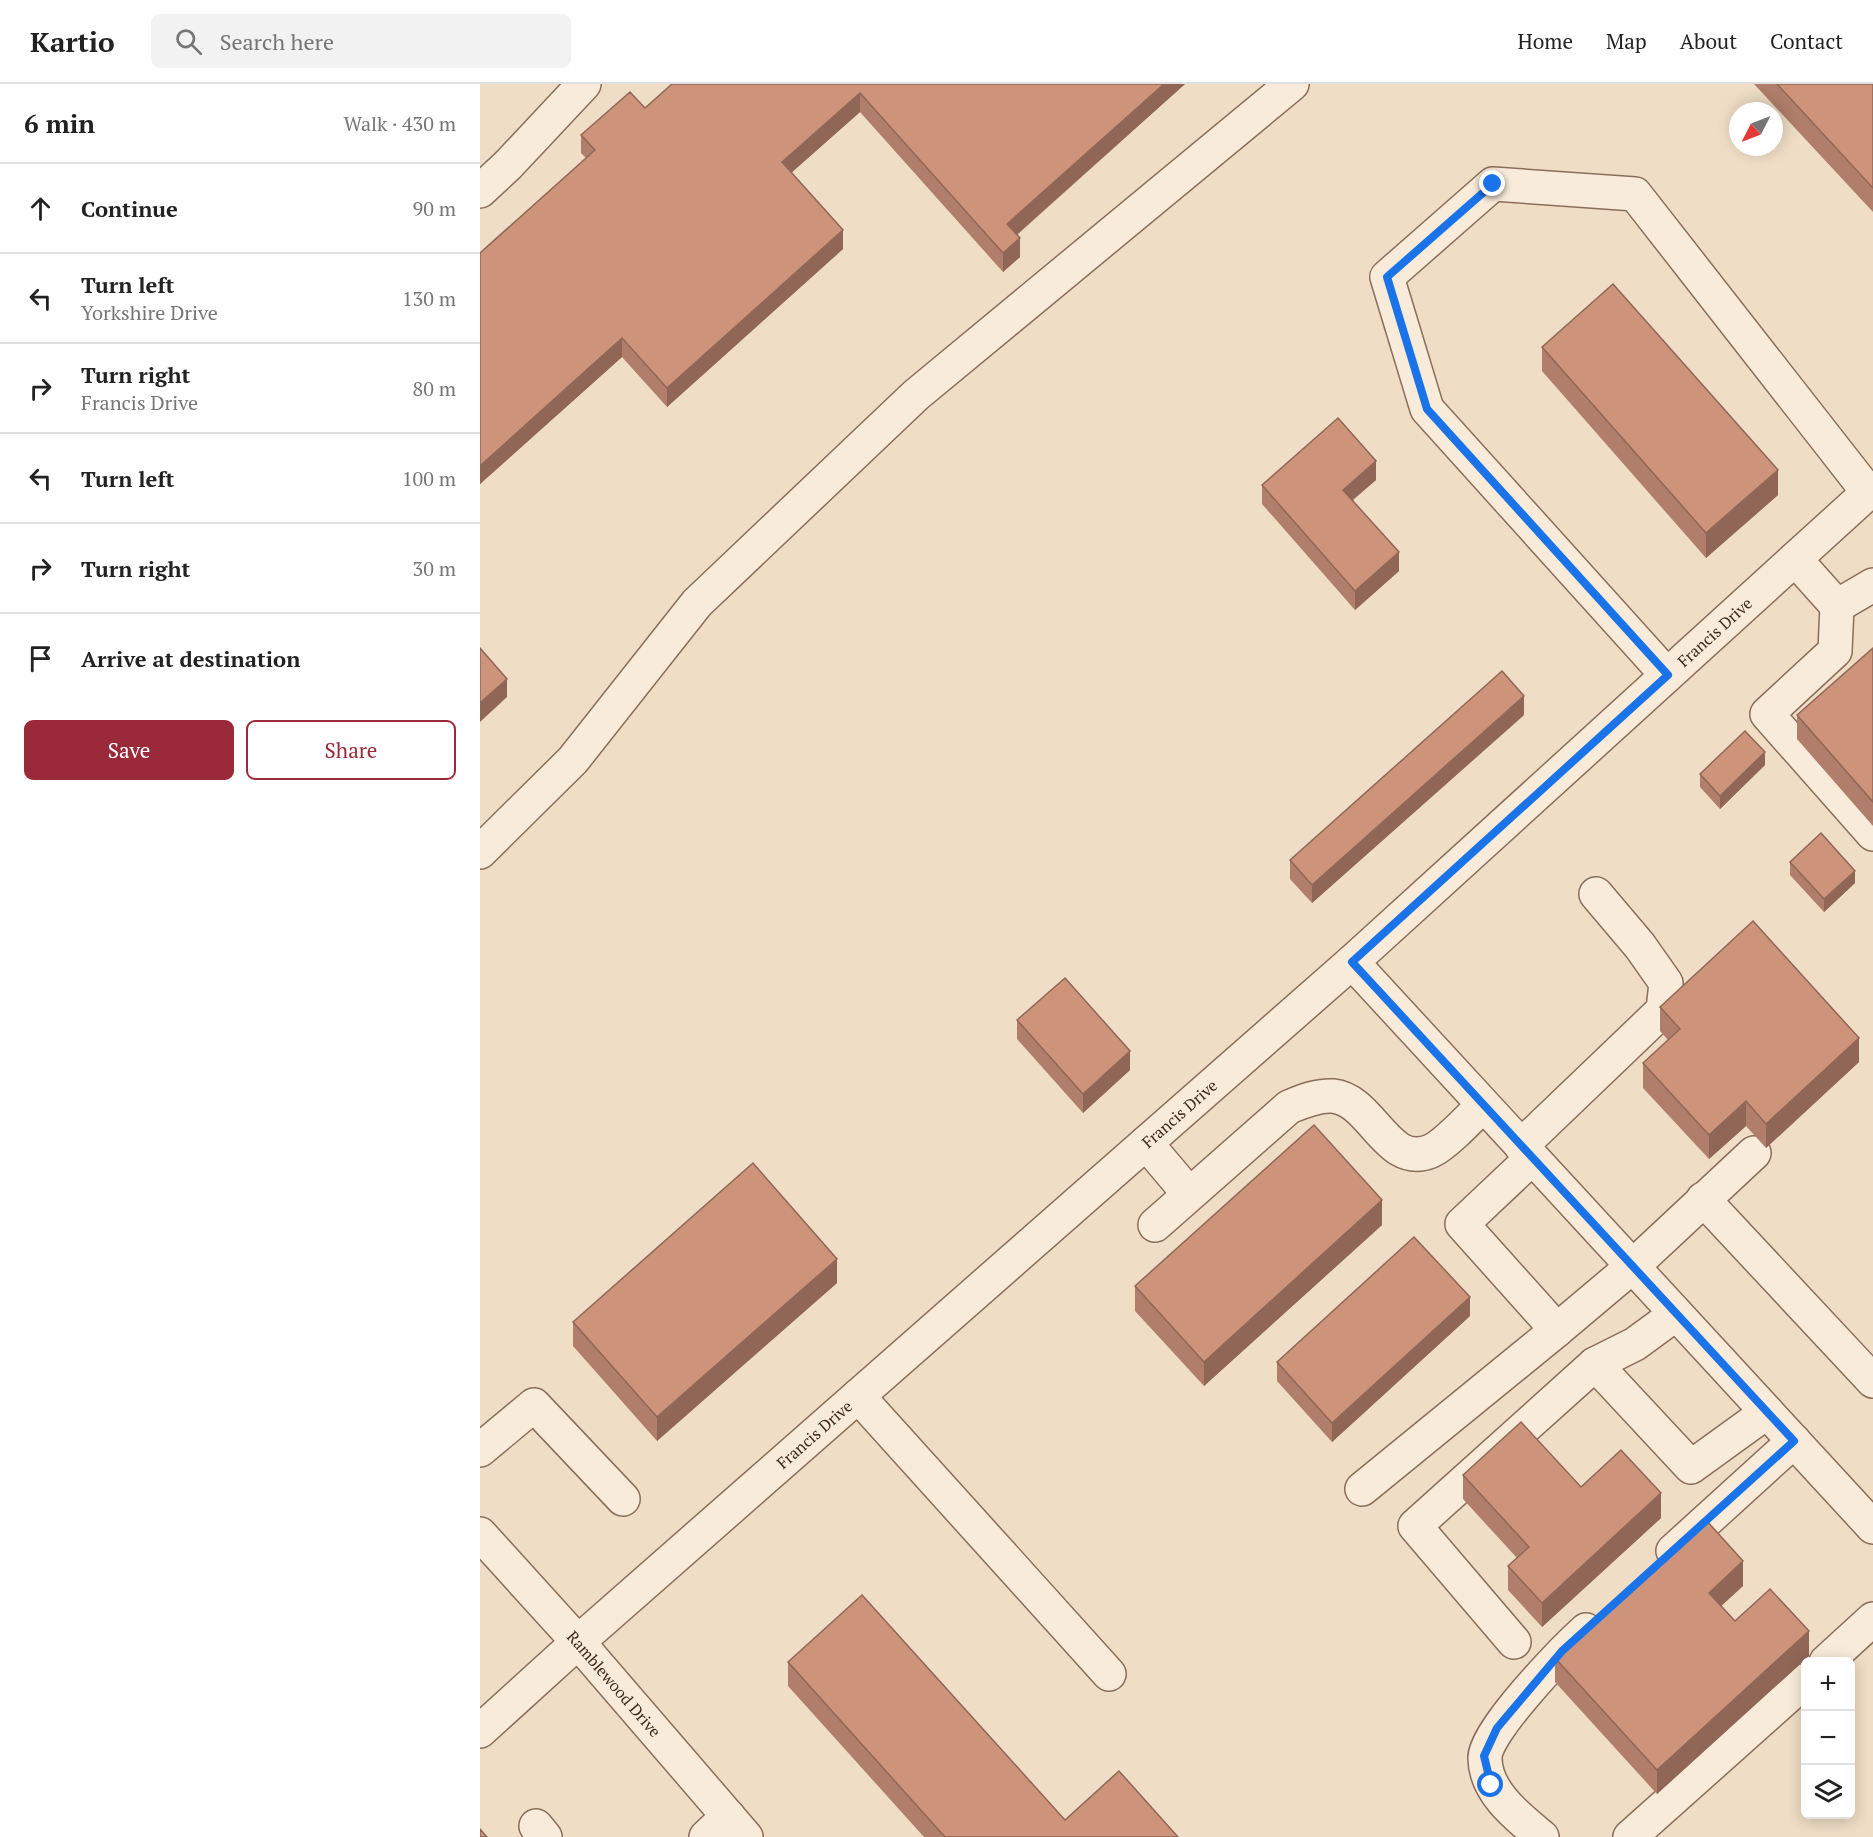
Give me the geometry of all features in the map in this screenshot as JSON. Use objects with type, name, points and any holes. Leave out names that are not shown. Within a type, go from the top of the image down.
[{"type":"street","points":[[480,191],[584,84]]},
{"type":"street","points":[[480,852],[573,760],[697,603],[916,395],[1292,84]]},
{"type":"street","points":[[1668,675],[1427,409],[1387,277],[1493,184],[1635,194],[1871,490]]},
{"type":"street","name":"Francis Drive","points":[[480,1731],[578,1642],[1352,962],[1871,490]]},
{"type":"street","points":[[1795,559],[1837,606],[1835,651],[1767,714],[1873,834]]},
{"type":"street","points":[[1837,606],[1873,585]]},
{"type":"street","points":[[1557,1330],[1462,1224],[1526,1152],[1663,1010],[1666,983],[1640,946],[1596,894]]},
{"type":"street","points":[[1352,962],[1873,1527]]},
{"type":"street","points":[[1155,1225],[1289,1107],[1304,1100],[1323,1096],[1345,1099],[1354,1104],[1395,1147],[1406,1154],[1422,1154],[1434,1150],[1483,1105]]},
{"type":"street","points":[[1146,1143],[1189,1194]]},
{"type":"street","points":[[1362,1490],[1633,1266],[1754,1152]]},
{"type":"street","points":[[1703,1199],[1873,1381]]},
{"type":"street","points":[[1514,1642],[1415,1526],[1595,1364],[1635,1344],[1677,1314]]},
{"type":"street","points":[[1595,1364],[1691,1467],[1767,1412]]},
{"type":"street","points":[[858,1396],[1109,1674]]},
{"type":"street","points":[[480,1450],[534,1404],[623,1499]]},
{"type":"street","points":[[1649,1573],[1794,1441]]},
{"type":"street","name":"Ramblewood Drive","points":[[480,1534],[578,1642],[727,1830]]},
{"type":"street","points":[[1542,1837],[1513,1813],[1491,1785],[1484,1756],[1497,1728],[1562,1651],[1605,1612]]},
{"type":"street","points":[[1831,1657],[1873,1619]]},
{"type":"street","points":[[1630,1837],[1801,1684]]},
{"type":"building","points":[[672,84],[1164,84],[1007,224],[1020,238],[1003,253],[860,93],[782,162],[843,230],[667,388],[622,338],[480,466],[480,253],[595,150],[581,135],[630,92],[645,108]]},
{"type":"building","points":[[1777,84],[1873,84],[1873,188]]},
{"type":"building","points":[[1613,284],[1778,470],[1706,533],[1542,347]]},
{"type":"building","points":[[1338,418],[1376,461],[1343,490],[1399,552],[1355,591],[1262,485]]},
{"type":"building","points":[[480,648],[507,679],[480,703]]},
{"type":"building","points":[[1873,648],[1873,802],[1797,715]]},
{"type":"building","points":[[1502,671],[1524,696],[1312,885],[1290,860]]},
{"type":"building","points":[[1745,731],[1765,752],[1720,796],[1700,774]]},
{"type":"building","points":[[1821,833],[1855,871],[1824,899],[1790,862]]},
{"type":"building","points":[[1753,921],[1859,1038],[1766,1124],[1746,1101],[1709,1135],[1643,1063],[1680,1029],[1660,1007]]},
{"type":"building","points":[[1065,978],[1130,1051],[1083,1094],[1017,1020]]},
{"type":"building","points":[[1314,1125],[1382,1200],[1204,1362],[1135,1286]]},
{"type":"building","points":[[753,1163],[837,1259],[657,1417],[573,1322]]},
{"type":"building","points":[[1414,1237],[1470,1297],[1332,1423],[1277,1362]]},
{"type":"building","points":[[1521,1422],[1581,1487],[1621,1450],[1661,1493],[1542,1603],[1508,1566],[1529,1547],[1463,1475]]},
{"type":"building","points":[[1706,1520],[1743,1561],[1709,1593],[1735,1621],[1770,1589],[1809,1631],[1657,1770],[1555,1658]]},
{"type":"building","points":[[862,1595],[1065,1820],[1119,1771],[1178,1837],[945,1837],[788,1662]]},
{"type":"building","points":[[480,1829],[487,1837],[480,1837]]},
{"type":"route","points":[[1491,1785],[1484,1756],[1497,1728],[1562,1651],[1794,1441],[1352,962],[1668,675],[1427,409],[1387,277],[1493,184]]}]
